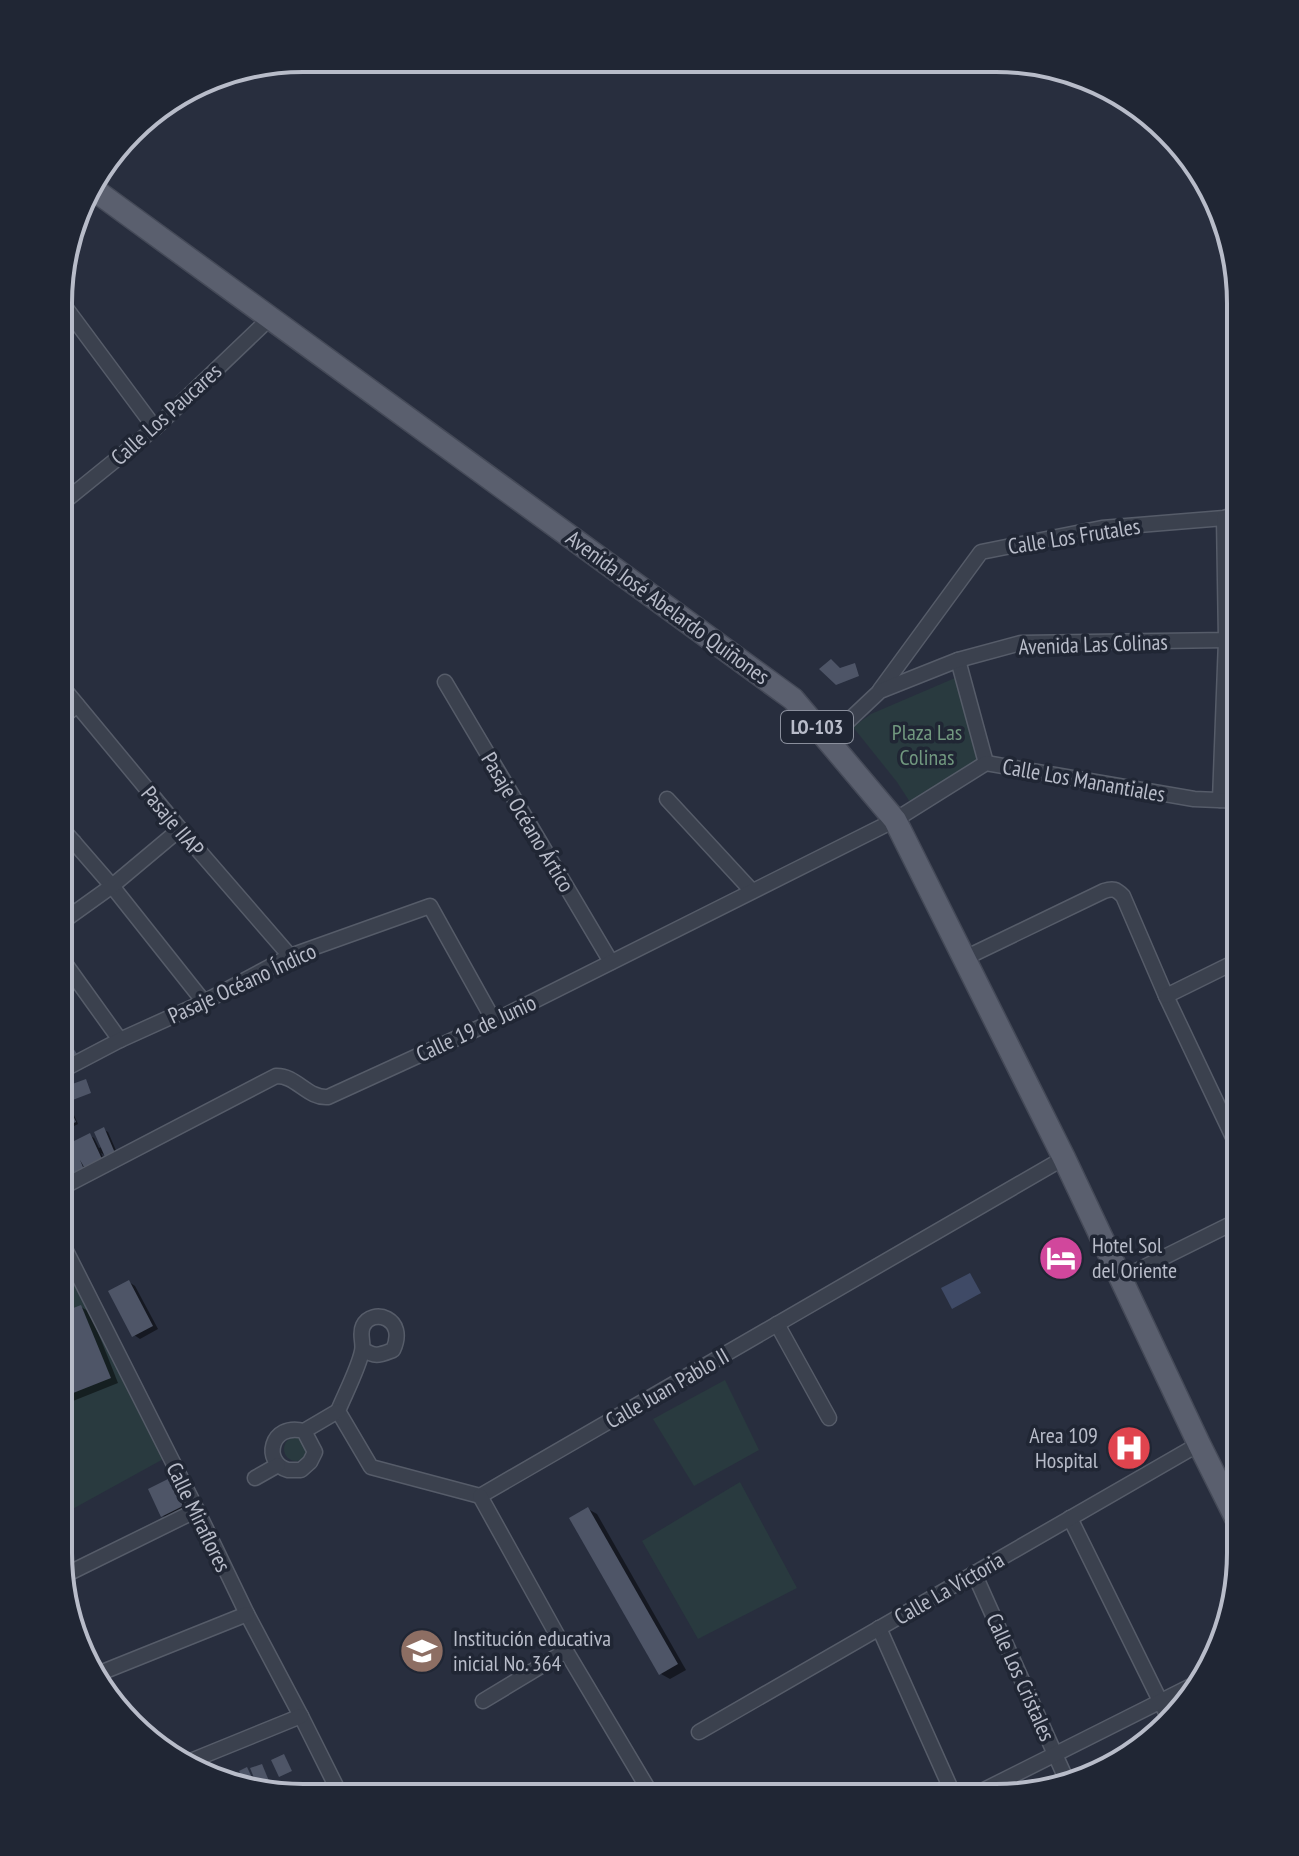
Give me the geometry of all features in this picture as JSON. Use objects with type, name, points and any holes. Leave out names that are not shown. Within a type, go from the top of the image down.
[{"type":"main road","name":"Avenida José Abelardo Quiñones","points":[[99,196],[793,699],[895,820],[1064,1158],[1227,1497]]},
{"type":"street","points":[[72,316],[155,428]]},
{"type":"street","name":"Calle Los Paucares","points":[[72,489],[155,428],[269,319]]},
{"type":"street","name":"Calle Los Frutales","points":[[880,691],[981,552],[1102,528],[1227,517]]},
{"type":"street","points":[[1224,518],[1227,558]]},
{"type":"street","name":"Avenida Las Colinas","points":[[828,740],[880,691],[958,660],[1021,643],[1227,639]]},
{"type":"street","points":[[958,660],[986,763]]},
{"type":"street","name":"Pasaje Océano Ártico","points":[[445,682],[611,962]]},
{"type":"street","name":"Pasaje IIAP","points":[[72,699],[290,956]]},
{"type":"street","points":[[72,709],[77,705]]},
{"type":"street","points":[[1220,800],[1227,713]]},
{"type":"street","name":"Calle Los Manantiales","points":[[895,820],[986,763],[1194,799],[1227,800]]},
{"type":"street","points":[[667,799],[752,891]]},
{"type":"street","name":"Calle 19 de Junio","points":[[72,1182],[276,1076],[287,1076],[319,1098],[328,1097],[494,1021],[895,820]]},
{"type":"street","points":[[72,915],[180,829]]},
{"type":"street","points":[[72,840],[204,1002]]},
{"type":"street","points":[[965,958],[1104,891],[1117,890],[1123,896],[1227,1125]]},
{"type":"street","name":"Pasaje Océano Índico","points":[[72,1065],[204,1002],[290,956],[430,906],[494,1021]]},
{"type":"street","points":[[1166,996],[1227,966]]},
{"type":"street","points":[[72,973],[120,1040]]},
{"type":"street","name":"Calle Juan Pablo II","points":[[480,1496],[1064,1158]]},
{"type":"street","points":[[1122,1278],[1227,1226]]},
{"type":"street","name":"Calle Miraflores","points":[[72,1263],[335,1784]]},
{"type":"street","points":[[777,1324],[829,1418]]},
{"type":"street","points":[[304,1431],[338,1411],[363,1349]]},
{"type":"street","points":[[338,1411],[371,1467],[480,1496],[566,1651],[645,1784]]},
{"type":"street","points":[[294,1428],[304,1431],[315,1452],[310,1462],[301,1470],[288,1470],[278,1465],[273,1455],[277,1437],[284,1430],[294,1428]]},
{"type":"street","name":"Calle La Victoria","points":[[699,1732],[1199,1444]]},
{"type":"street","points":[[255,1478],[278,1465]]},
{"type":"street","points":[[73,1571],[197,1510]]},
{"type":"street","points":[[1070,1518],[1165,1710]]},
{"type":"street","name":"Calle Los Cristales","points":[[974,1573],[1064,1773]]},
{"type":"street","points":[[105,1671],[247,1614]]},
{"type":"street","points":[[879,1628],[949,1784]]},
{"type":"street","points":[[483,1701],[566,1651]]},
{"type":"street","points":[[996,1784],[1181,1691]]},
{"type":"street","points":[[198,1758],[301,1716]]},
{"type":"green space","name":"Plaza Las Colinas","points":[[955,678],[960,679],[982,770],[917,813],[897,782],[853,727],[871,714]]},
{"type":"green space","points":[[72,1256],[176,1452],[72,1509]]},
{"type":"green space","points":[[725,1380],[759,1450],[694,1486],[653,1419]]},
{"type":"green space","points":[[296,1437],[304,1441],[308,1449],[304,1457],[296,1461],[288,1457],[284,1449],[288,1441]]},
{"type":"green space","points":[[740,1482],[797,1588],[698,1639],[642,1541]]},
{"type":"water","points":[[970,1273],[981,1293],[952,1309],[941,1288]]},
{"type":"building","points":[[831,659],[840,668],[855,663],[859,676],[836,685],[819,669]]},
{"type":"building","points":[[86,1079],[91,1093],[72,1100],[72,1084]]},
{"type":"building","points":[[104,1127],[115,1153],[105,1157],[94,1132]]},
{"type":"building","points":[[90,1133],[102,1159],[84,1167],[80,1160],[86,1174],[76,1179],[72,1170],[72,1142]]},
{"type":"building","points":[[129,1280],[153,1326],[132,1337],[108,1291]]},
{"type":"building","points":[[81,1305],[111,1378],[72,1393],[72,1309]]},
{"type":"building","points":[[170,1478],[183,1506],[161,1517],[148,1489]]},
{"type":"building","points":[[588,1507],[678,1664],[659,1675],[569,1518]]},
{"type":"building","points":[[284,1754],[292,1771],[279,1777],[271,1760]]},
{"type":"building","points":[[262,1764],[269,1781],[254,1778],[250,1768]]},
{"type":"building","points":[[247,1767],[252,1778],[241,1775],[239,1771]]},
{"type":"place","name":"Hotel Sol del Oriente","points":[[1061,1258]]},
{"type":"place","name":"Area 109 Hospital","points":[[1129,1448]]},
{"type":"place","name":"Institución educativa inicial No. 364","points":[[422,1651]]}]
